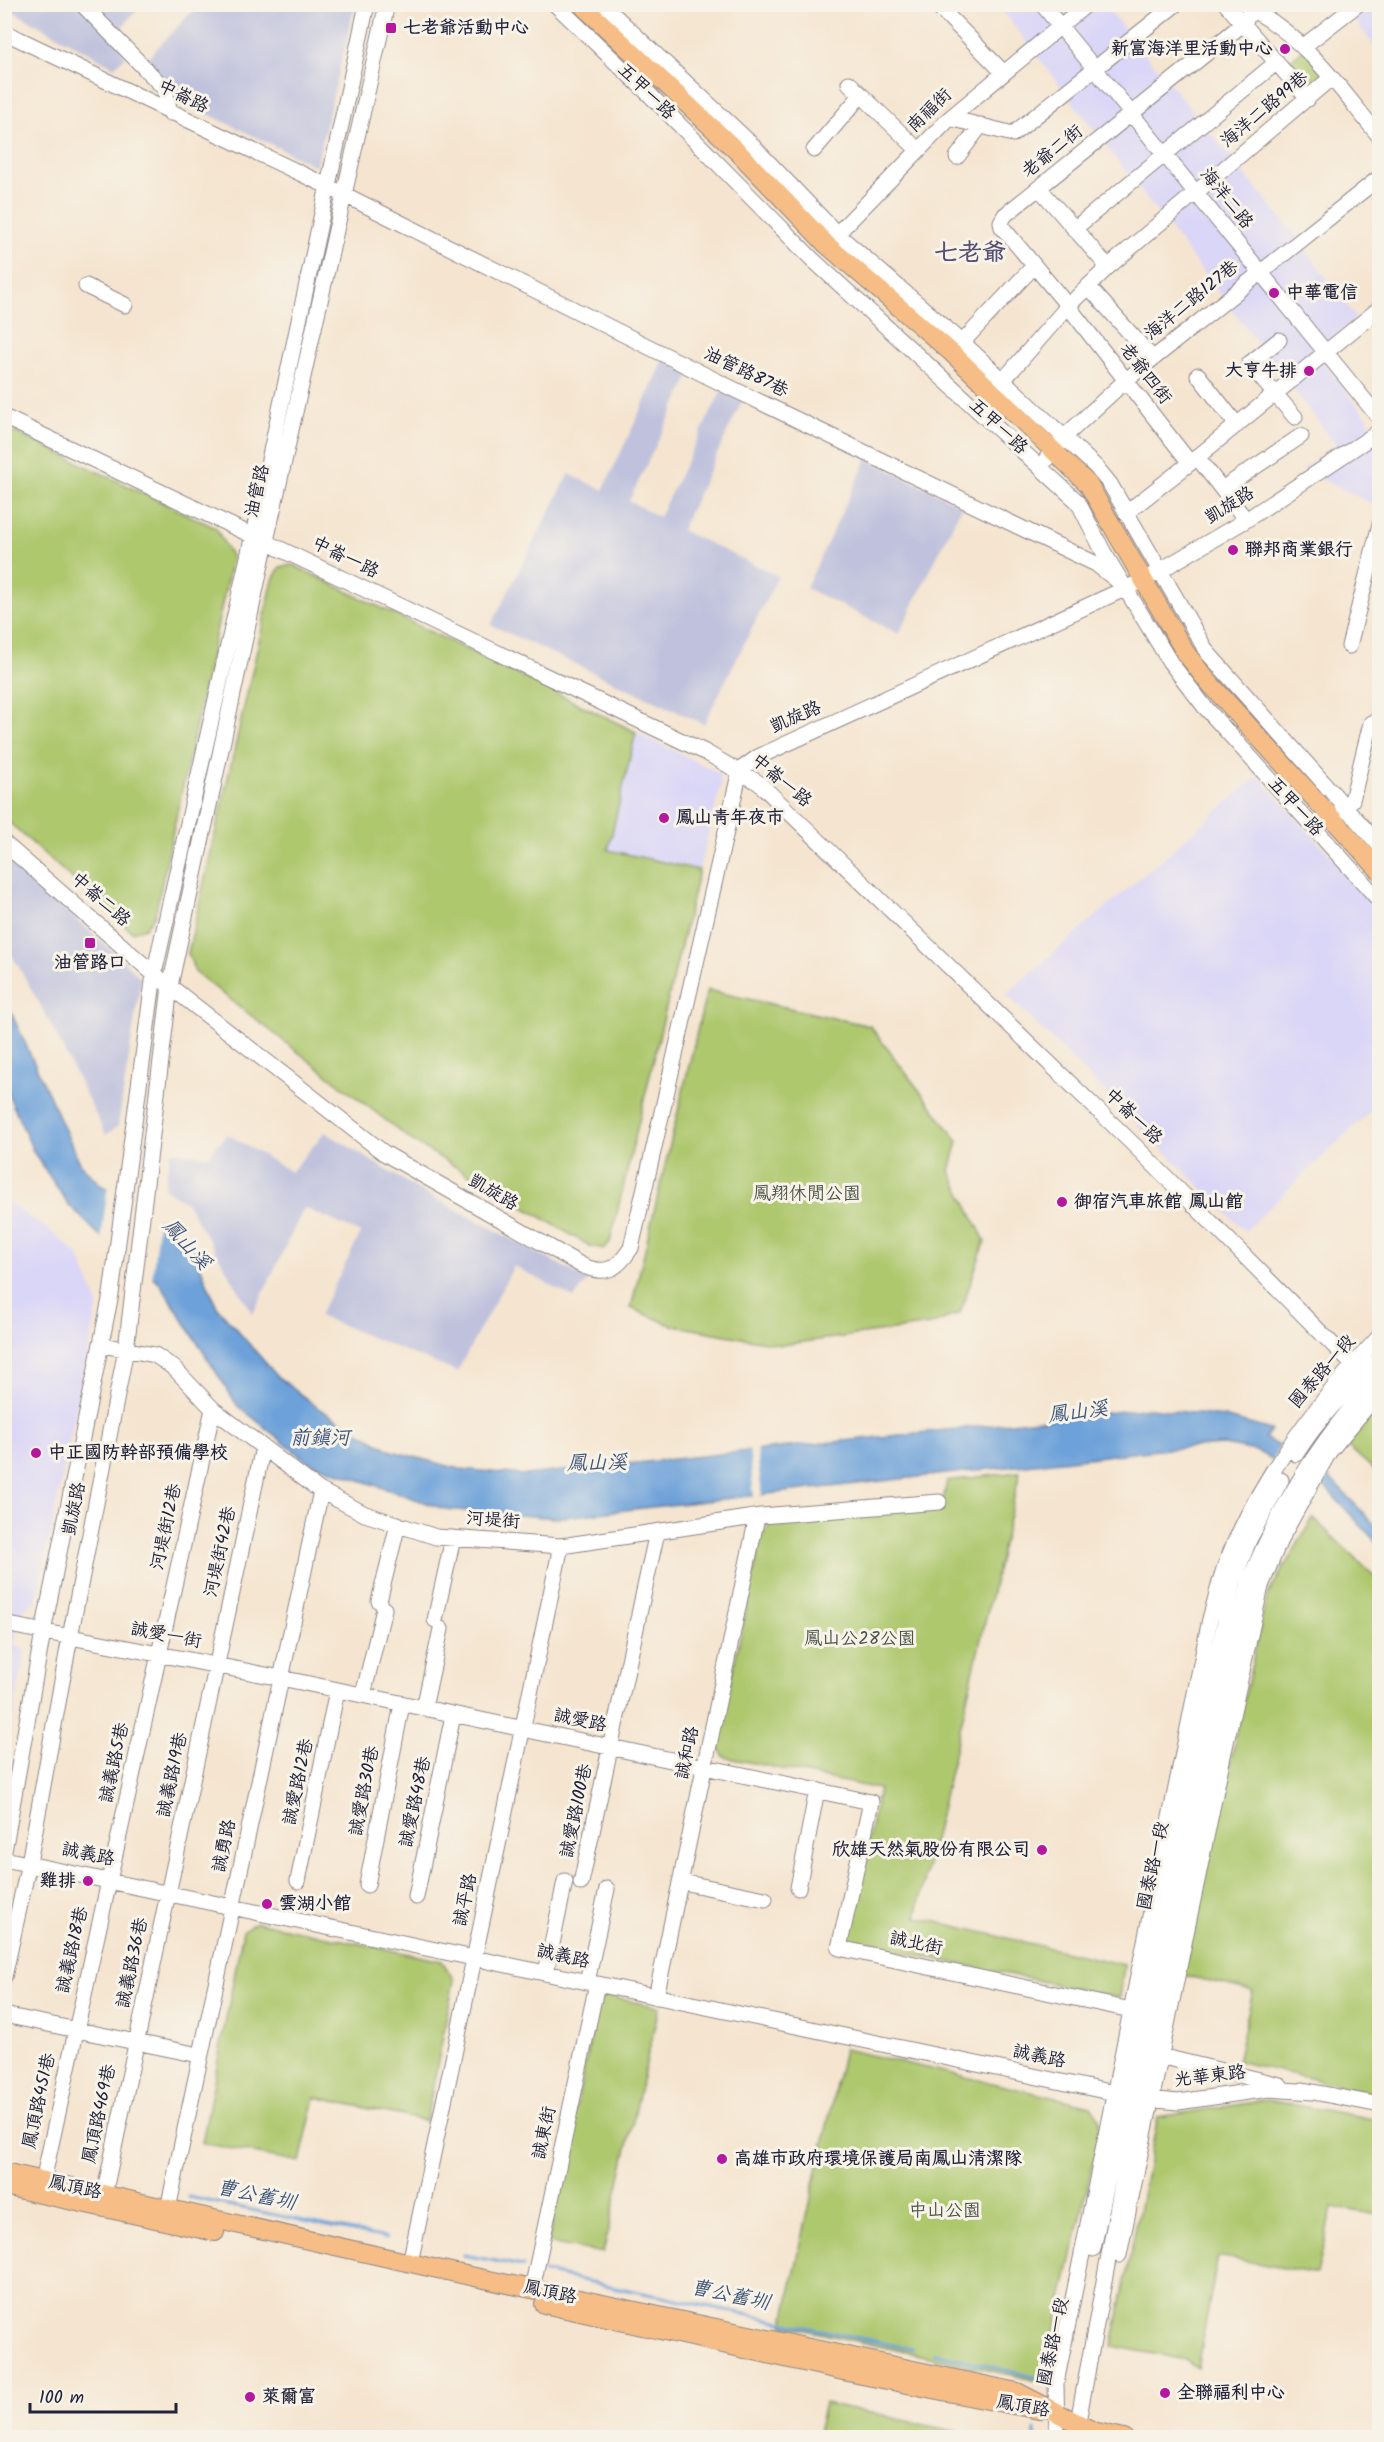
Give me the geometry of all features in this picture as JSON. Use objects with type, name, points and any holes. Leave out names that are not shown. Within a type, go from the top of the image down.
[{"type":"main road","name":"五甲一路","points":[[580,4],[832,240],[957,348],[1059,443],[1151,575],[1185,652],[1245,722],[1339,814],[1380,871]]},
{"type":"main road","name":"鳳頂路","points":[[4,2172],[410,2263],[1017,2392],[1059,2414]]},
{"type":"main road","name":"鳳頂路","points":[[4,2186],[857,2374],[1059,2414]]},
{"type":"main road","points":[[1059,2414],[1076,2431],[1093,2431],[1124,2438]]},
{"type":"street","points":[[82,4],[165,89],[170,113]]},
{"type":"street","name":"油管路","points":[[170,986],[260,538],[327,186],[367,4]]},
{"type":"street","name":"油管路","points":[[154,974],[346,196],[387,4]]},
{"type":"street","name":"五甲一路","points":[[555,4],[651,96],[812,259],[1078,502],[1104,552],[1170,662],[1231,736],[1380,901]]},
{"type":"street","name":"五甲一路","points":[[602,4],[747,140],[832,240]]},
{"type":"street","points":[[936,4],[1003,72]]},
{"type":"street","name":"海洋二路","points":[[1042,4],[1058,28],[1096,69],[1380,419]]},
{"type":"street","name":"南福街","points":[[812,259],[950,118],[1087,4]]},
{"type":"street","points":[[950,118],[1013,134],[1176,4]]},
{"type":"street","points":[[1226,4],[1308,99]]},
{"type":"street","points":[[1304,46],[1358,4]]},
{"type":"street","points":[[1254,7],[1304,46],[1380,137]]},
{"type":"street","name":"老爺二街","points":[[1001,222],[1039,188],[1244,23],[1254,7]]},
{"type":"street","name":"中崙路","points":[[4,32],[346,196]]},
{"type":"street","points":[[1074,229],[1277,62]]},
{"type":"street","name":"海洋二路99巷","points":[[1196,194],[1331,78]]},
{"type":"street","points":[[849,83],[918,150]]},
{"type":"street","points":[[814,150],[861,95]]},
{"type":"street","points":[[957,157],[981,125]]},
{"type":"street","name":"海洋二路127巷","points":[[1040,467],[1059,443],[1125,381],[1380,177]]},
{"type":"street","points":[[1039,188],[1108,267]]},
{"type":"street","points":[[978,409],[1088,286],[1196,194]]},
{"type":"street","name":"油管路87巷","points":[[346,196],[729,387],[1096,564],[1127,588]]},
{"type":"street","name":"老爺四街","points":[[1001,222],[1033,267],[1068,306],[1125,381],[1222,489],[1246,520]]},
{"type":"street","points":[[957,348],[1033,267]]},
{"type":"street","points":[[86,286],[125,305]]},
{"type":"street","points":[[1088,286],[1152,359]]},
{"type":"street","points":[[1126,513],[1380,308]]},
{"type":"street","points":[[1279,340],[1250,364],[1295,417]]},
{"type":"street","points":[[1198,375],[1237,425]]},
{"type":"street","name":"中崙一路","points":[[4,417],[740,770],[776,800],[1135,1146],[1369,1378]]},
{"type":"street","name":"凱旋路","points":[[170,986],[384,1154],[581,1265],[597,1272],[610,1269],[623,1261],[631,1248],[740,770],[758,757],[1127,588],[1246,520],[1380,431]]},
{"type":"street","points":[[1222,489],[1301,436]]},
{"type":"street","name":"五甲一路","points":[[1059,443],[1096,467],[1110,484],[1126,513],[1151,575],[1207,652],[1259,710],[1339,814],[1380,846]]},
{"type":"street","points":[[1349,646],[1380,524]]},
{"type":"street","points":[[1231,736],[1259,710]]},
{"type":"street","points":[[1319,834],[1352,800],[1371,723]]},
{"type":"street","name":"中崙二路","points":[[4,843],[170,986]]},
{"type":"street","name":"凱旋路","points":[[4,1851],[44,1632],[111,1294],[154,974]]},
{"type":"street","name":"凱旋路","points":[[4,1977],[29,1863],[126,1349],[134,1300],[170,986]]},
{"type":"street","name":"國泰路一段","points":[[1132,2097],[1160,2056],[1251,1625],[1269,1568],[1286,1486],[1301,1436],[1369,1378],[1380,1336]]},
{"type":"street","name":"河堤街","points":[[102,1345],[155,1355],[174,1368],[213,1409],[321,1491],[365,1514],[436,1537],[561,1546],[757,1517],[939,1502]]},
{"type":"street","name":"國泰路一段","points":[[1076,2431],[1132,2163],[1131,2010],[1210,1619],[1225,1567],[1246,1520],[1325,1449],[1380,1359]]},
{"type":"street","name":"河堤街12巷","points":[[159,1654],[213,1409]]},
{"type":"street","name":"河堤街42巷","points":[[216,1666],[263,1447]]},
{"type":"street","name":"國泰路一段","points":[[1057,2438],[1059,2414],[1132,2097],[1234,1579],[1249,1540],[1286,1486]]},
{"type":"street","name":"誠勇路","points":[[168,2209],[321,1491]]},
{"type":"street","name":"誠和路","points":[[656,1997],[757,1517]]},
{"type":"street","points":[[363,1695],[398,1524]]},
{"type":"street","name":"誠愛路100巷","points":[[581,1883],[657,1532]]},
{"type":"street","points":[[424,1708],[453,1538]]},
{"type":"street","name":"誠平路","points":[[410,2263],[561,1546]]},
{"type":"street","name":"誠愛一街","points":[[4,1624],[281,1678]]},
{"type":"street","name":"誠義路5巷","points":[[109,1879],[159,1654]]},
{"type":"street","name":"誠義路19巷","points":[[168,1892],[216,1666]]},
{"type":"street","name":"誠愛路","points":[[281,1678],[871,1802]]},
{"type":"street","name":"誠愛路12巷","points":[[298,1881],[337,1690]]},
{"type":"street","name":"誠愛路30巷","points":[[367,1886],[402,1704]]},
{"type":"street","name":"誠愛路48巷","points":[[416,1897],[453,1715]]},
{"type":"street","points":[[798,1888],[817,1791]]},
{"type":"street","name":"誠北街","points":[[871,1802],[839,1948],[1131,2010]]},
{"type":"street","name":"誠義路","points":[[4,1859],[109,1879],[1132,2097]]},
{"type":"street","name":"誠義路18巷","points":[[75,2030],[109,1879]]},
{"type":"street","points":[[546,1973],[565,1881]]},
{"type":"street","points":[[682,1882],[765,1899]]},
{"type":"street","name":"誠東街","points":[[532,2289],[592,1983],[607,1889]]},
{"type":"street","name":"誠義路36巷","points":[[135,2042],[168,1892]]},
{"type":"street","points":[[4,2015],[200,2055]]},
{"type":"street","name":"鳳頂路451巷","points":[[43,2181],[75,2030]]},
{"type":"street","name":"鳳頂路469巷","points":[[104,2194],[135,2042]]},
{"type":"street","name":"光華東路","points":[[1160,2056],[1313,2092],[1380,2105]]},
{"type":"street","name":"光華東路","points":[[1132,2097],[1178,2102],[1269,2089],[1313,2092]]},
{"type":"shaded area","points":[[4,5],[88,5],[95,11],[102,5],[142,5],[116,33],[125,57],[114,67]]},
{"type":"shaded area","points":[[198,5],[355,5],[316,166],[181,101],[147,59]]},
{"type":"shaded area","points":[[998,5],[1105,5],[1295,235],[1356,318],[1316,351],[1379,433],[1380,495],[1377,506],[1302,470],[1336,445]]},
{"type":"shaded area","points":[[1367,5],[1379,5],[1379,52],[1352,17]]},
{"type":"shaded area","points":[[664,360],[690,375],[629,501],[659,517],[723,388],[743,399],[681,530],[778,576],[704,724],[491,625],[569,474],[603,490]]},
{"type":"shaded area","points":[[867,459],[962,506],[899,634],[806,588]]},
{"type":"shaded area","name":"鳳山青年夜市","points":[[636,732],[719,773],[721,785],[699,870],[608,850]]},
{"type":"shaded area","points":[[1258,776],[1379,909],[1379,1103],[1245,1231],[1006,994]]},
{"type":"shaded area","points":[[5,857],[125,962],[141,979],[118,1126],[106,1135],[46,1015],[13,957],[5,949]]},
{"type":"shaded area","points":[[5,1095],[11,1107],[5,1182]]},
{"type":"shaded area","points":[[325,1132],[414,1187],[588,1280],[574,1298],[514,1266],[457,1372],[319,1316],[361,1233],[304,1208],[253,1314],[186,1202],[164,1188],[171,1151],[208,1156],[227,1134],[291,1172]]},
{"type":"shaded area","name":"中正國防幹部預備學校","points":[[5,1200],[52,1232],[79,1256],[98,1304],[36,1602],[22,1610],[14,1645],[25,1650],[5,1762]]},
{"type":"green space","points":[[1304,49],[1328,78],[1308,94],[1284,65]]},
{"type":"green space","points":[[4,427],[216,528],[232,558],[155,915],[145,928],[132,932],[5,819]]},
{"type":"green space","points":[[293,565],[636,732],[608,850],[699,870],[610,1242],[604,1249],[590,1246],[415,1143],[195,972],[188,953],[273,580],[280,567]]},
{"type":"green space","name":"鳳翔休閒公園","points":[[707,990],[870,1026],[958,1141],[950,1171],[985,1241],[960,1313],[930,1325],[781,1345],[671,1325],[631,1308]]},
{"type":"green space","points":[[1379,1407],[1379,1474],[1346,1445]]},
{"type":"green space","name":"鳳山公28公園","points":[[1020,1472],[916,1917],[1124,1965],[1120,1998],[847,1940],[879,1789],[724,1757],[717,1744],[763,1532],[777,1519],[942,1505],[947,1481]]},
{"type":"green space","points":[[1313,1518],[1375,1577],[1379,1593],[1379,2095],[1237,2061],[1253,1991],[1183,1975],[1267,1596]]},
{"type":"green space","points":[[256,1922],[442,1961],[454,1980],[426,2121],[315,2097],[300,2162],[202,2143],[243,1931]]},
{"type":"green space","points":[[607,1996],[659,2007],[603,2253],[548,2243],[598,2001]]},
{"type":"green space","name":"中山公園","points":[[844,2049],[1091,2106],[1099,2118],[1099,2137],[1043,2382],[783,2325]]},
{"type":"green space","points":[[1267,2100],[1379,2120],[1379,2215],[1332,2207],[1317,2274],[1218,2256],[1197,2368],[1186,2360],[1112,2346],[1158,2117]]},
{"type":"green space","points":[[825,2403],[980,2437],[817,2437]]},
{"type":"water","name":"前鎮河","points":[[4,997],[81,1165],[101,1185],[172,1227],[194,1251],[217,1307],[277,1376],[321,1410],[392,1451],[460,1469],[525,1475],[1151,1408],[1224,1417],[1271,1430],[1265,1438],[1326,1474],[1379,1529],[1379,1545],[1322,1484],[1256,1451],[1224,1445],[1167,1449],[555,1518],[444,1509],[308,1462],[237,1405],[159,1282],[97,1233],[68,1204],[34,1153],[5,1087]]},
{"type":"pier","points":[[108,1185],[159,1215],[152,1281],[101,1240]]},
{"type":"pier","points":[[1282,1444],[1327,1471],[1318,1486],[1272,1462]]},
{"type":"pier","points":[[756,1446],[762,1495],[754,1497],[749,1447]]},
{"type":"waterway","name":"曹公舊圳","points":[[189,2197],[386,2238]]},
{"type":"waterway","name":"曹公舊圳","points":[[463,2255],[523,2266]]},
{"type":"waterway","name":"曹公舊圳","points":[[543,2272],[912,2349]]},
{"type":"waterway","name":"曹公舊圳","points":[[934,2353],[1035,2377]]},
{"type":"waterway","name":"曹公舊圳","points":[[1035,2430],[1035,2438]]},
{"type":"place","name":"七老爺活動中心","points":[[391,28]]},
{"type":"place","name":"新富海洋里活動中心","points":[[1285,49]]},
{"type":"place","name":"中華電信","points":[[1274,293]]},
{"type":"place","name":"大亨牛排","points":[[1309,371]]},
{"type":"place","name":"聯邦商業銀行","points":[[1233,550]]},
{"type":"place","name":"鳳山青年夜市","points":[[664,818]]},
{"type":"place","name":"油管路口","points":[[90,943]]},
{"type":"place","name":"御宿汽車旅館 鳳山館","points":[[1062,1202]]},
{"type":"place","name":"中正國防幹部預備學校","points":[[36,1453]]},
{"type":"place","name":"欣雄天然氣股份有限公司","points":[[1042,1850]]},
{"type":"place","name":"雞排","points":[[88,1881]]},
{"type":"place","name":"雲湖小館","points":[[267,1904]]},
{"type":"place","name":"高雄市政府環境保護局南鳳山清潔隊","points":[[722,2159]]},
{"type":"place","name":"全聯福利中心","points":[[1165,2393]]},
{"type":"place","name":"萊爾富","points":[[250,2397]]},
{"type":"district","name":"七老爺","points":[[970,253]]},
{"type":"water label","name":"鳳山溪","points":[[186,1245]]},
{"type":"water label","name":"鳳山溪","points":[[1078,1413]]},
{"type":"water label","name":"鳳山溪","points":[[597,1464]]}]
